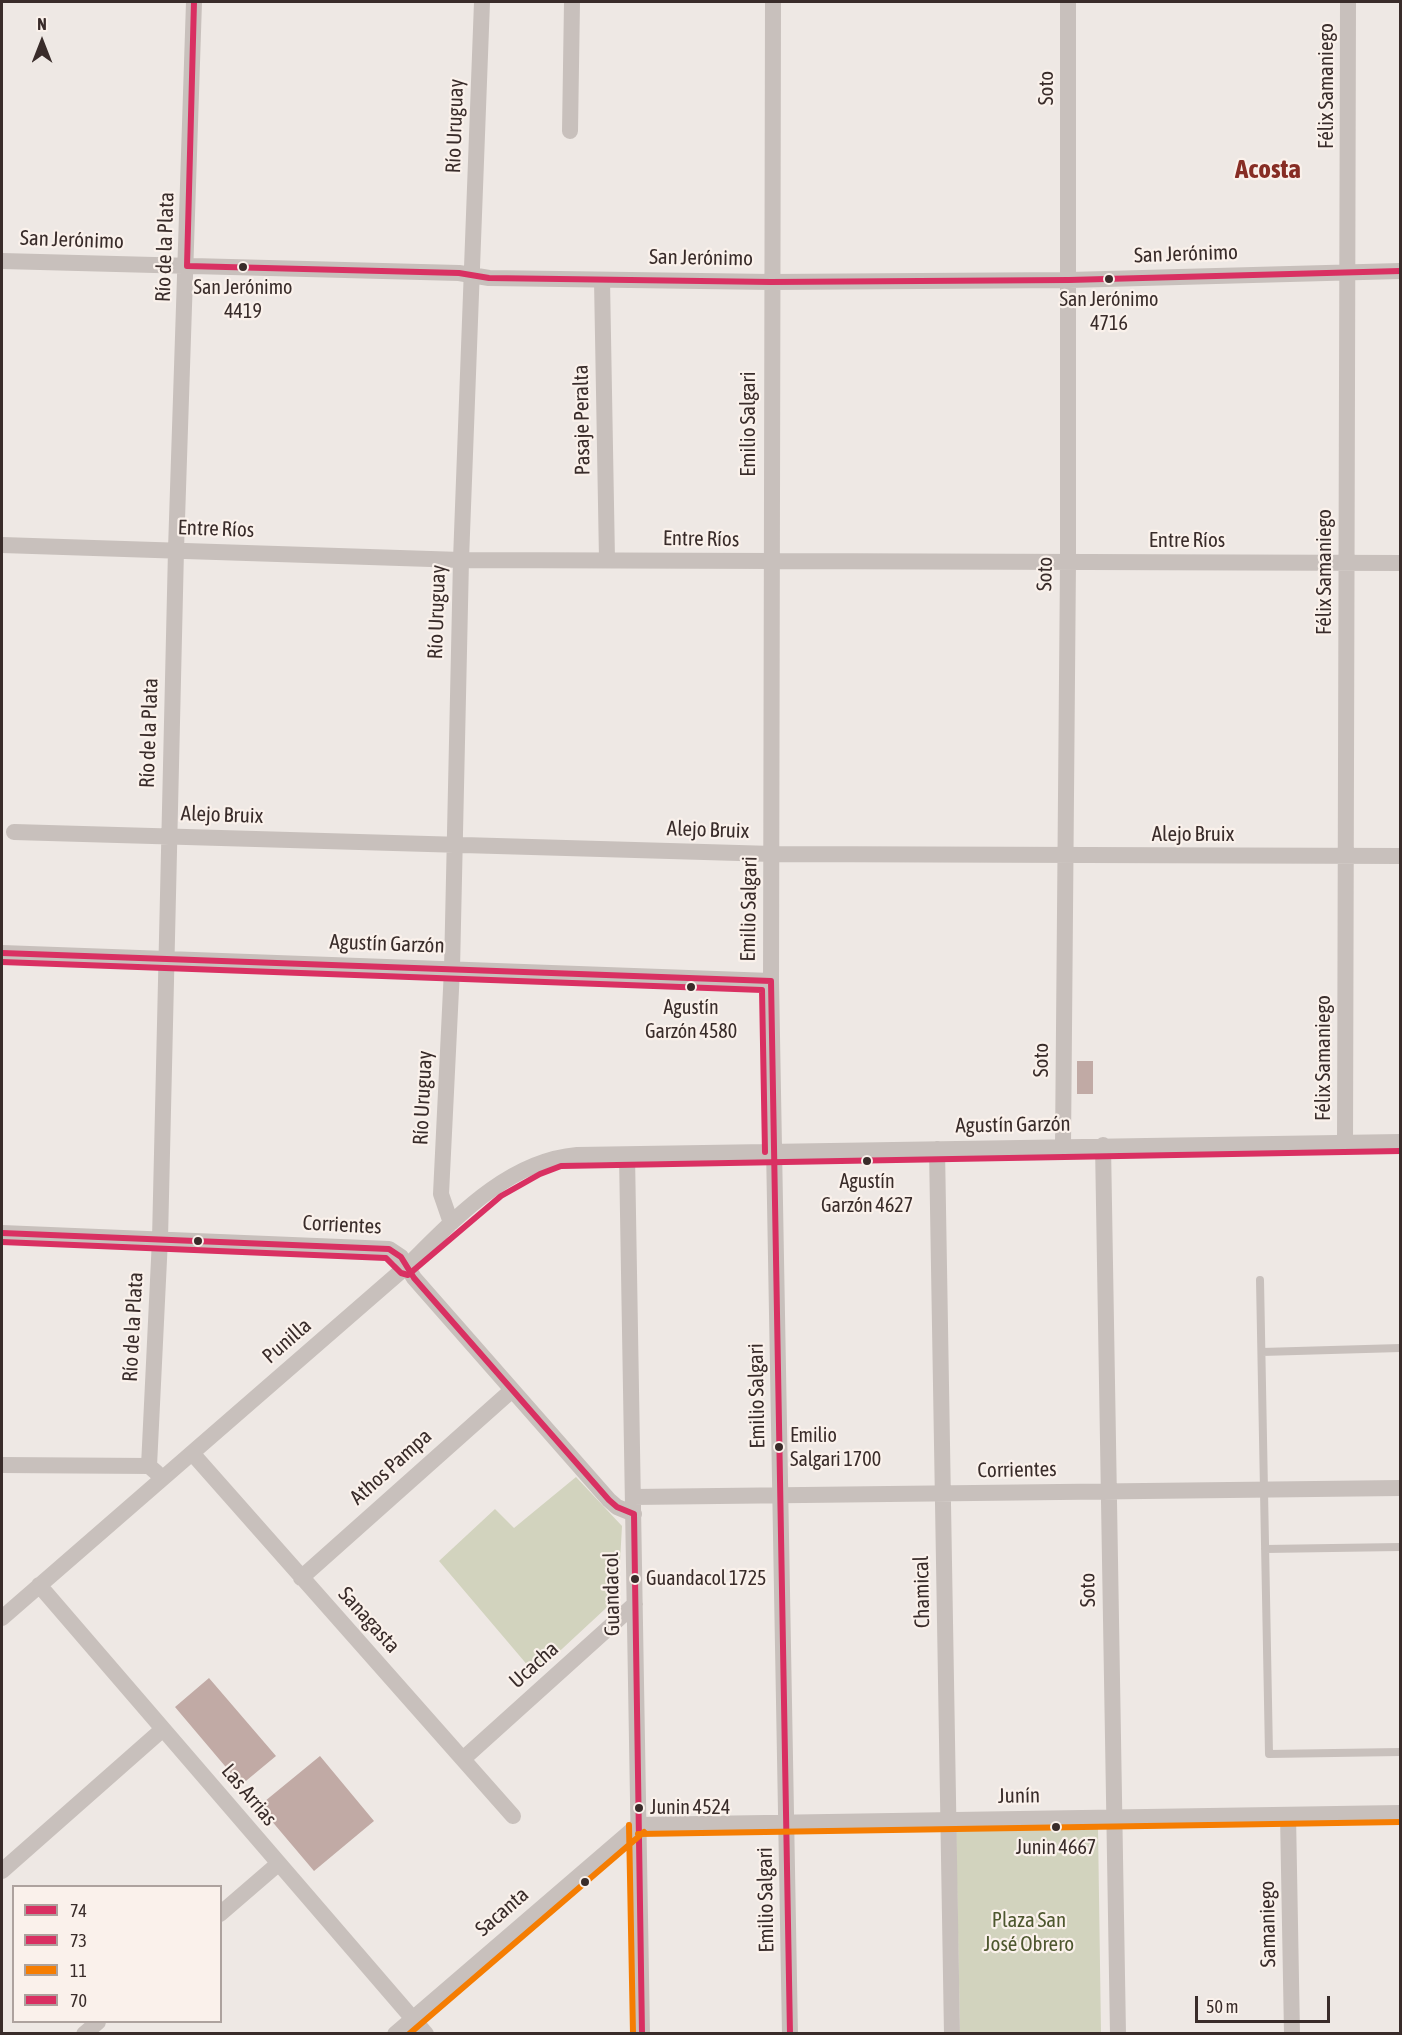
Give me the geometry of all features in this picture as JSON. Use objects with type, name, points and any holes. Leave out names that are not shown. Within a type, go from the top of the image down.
[{"type":"street","name":"Río de la Plata","points":[[155,1472],[176,550],[194,2]]},
{"type":"street","name":"Río Uruguay","points":[[451,1223],[441,1194],[452,969],[461,560],[482,2]]},
{"type":"street","points":[[570,130],[572,2]]},
{"type":"street","name":"Emilio Salgari","points":[[773,2],[770,563],[773,854],[771,981],[790,2034]]},
{"type":"street","name":"Soto","points":[[1063,1146],[1068,561],[1068,2]]},
{"type":"street","name":"Félix Samaniego","points":[[1345,1143],[1348,2]]},
{"type":"street","name":"San Jerónimo","points":[[2,261],[471,274],[489,278],[771,282],[1069,280],[1401,271]]},
{"type":"street","name":"Pasaje Peralta","points":[[602,280],[607,560]]},
{"type":"street","name":"Entre Ríos","points":[[2,545],[461,560],[770,563],[1068,561],[1401,563]]},
{"type":"street","name":"Alejo Bruix","points":[[14,832],[773,854],[1401,856]]},
{"type":"street","name":"Agustín Garzón","points":[[2,953],[771,981]]},
{"type":"street","name":"Agustín Garzón","points":[[627,1155],[1103,1145],[1401,1142]]},
{"type":"street","name":"Soto","points":[[1103,1145],[1118,2034]]},
{"type":"street","name":"Chamical","points":[[937,1149],[952,2034]]},
{"type":"street","name":"Punilla","points":[[2,1618],[155,1472],[192,1453],[407,1266],[451,1223],[517,1173],[538,1163],[559,1157],[627,1155]]},
{"type":"street","name":"Guandacol","points":[[627,1155],[642,2034]]},
{"type":"street","name":"Corrientes","points":[[2,1233],[389,1249],[401,1257],[414,1278],[609,1500],[616,1507],[633,1514]]},
{"type":"street","name":"Athos Pampa","points":[[301,1578],[511,1390]]},
{"type":"street","name":"Sanagasta","points":[[192,1453],[513,1816]]},
{"type":"street","points":[[2,1465],[155,1472]]},
{"type":"street","name":"Corrientes","points":[[633,1497],[1401,1488]]},
{"type":"street","name":"Las Arrias","points":[[39,1585],[426,2034]]},
{"type":"street","name":"Ucacha","points":[[463,1759],[634,1604]]},
{"type":"street","points":[[2,1871],[164,1729]]},
{"type":"street","name":"Junín","points":[[638,1825],[1401,1813]]},
{"type":"street","name":"Samaniego","points":[[1288,1815],[1292,2034]]},
{"type":"street","name":"Sacanta","points":[[395,2034],[638,1825]]},
{"type":"street","points":[[222,1912],[278,1864]]},
{"type":"street","points":[[84,2034],[97,2023]]},
{"type":"lane","points":[[1260,1280],[1269,1754],[1401,1752]]},
{"type":"lane","points":[[1262,1352],[1401,1348]]},
{"type":"lane","points":[[1265,1549],[1401,1547]]},
{"type":"green space","points":[[576,1477],[622,1526],[618,1597],[535,1674],[439,1561],[495,1509],[514,1528]]},
{"type":"green space","name":"Plaza San José Obrero","points":[[1098,1828],[1101,2033],[960,2033],[956,1831]]},
{"type":"building","points":[[1077,1061],[1093,1061],[1093,1094],[1077,1094]]},
{"type":"building","points":[[209,1678],[276,1756],[241,1785],[175,1707]]},
{"type":"building","points":[[320,1756],[374,1821],[314,1871],[259,1806]]},
{"type":"transit line","name":"70","points":[[194,2],[187,266],[459,273],[489,278],[771,282],[1069,280],[1400,271]]},
{"type":"transit line","name":"74","points":[[2,953],[771,981],[790,2034]]},
{"type":"transit line","name":"73","points":[[2,962],[762,990],[765,1152]]},
{"type":"transit line","name":"73","points":[[2,1242],[386,1258],[401,1273],[408,1275],[501,1196],[540,1174],[561,1166],[1400,1151]]},
{"type":"transit line","name":"74","points":[[2,1233],[389,1249],[401,1257],[414,1278],[609,1500],[617,1507],[634,1514],[642,2034]]},
{"type":"transit line","name":"11","points":[[638,1834],[1400,1822]]},
{"type":"transit line","name":"11","points":[[629,1825],[633,2034]]},
{"type":"transit line","name":"11","points":[[409,2034],[644,1832]]},
{"type":"place","name":"San Jerónimo 4419","points":[[243,267]]},
{"type":"place","name":"San Jerónimo 4716","points":[[1109,279]]},
{"type":"place","name":"Agustín Garzón 4580","points":[[691,987]]},
{"type":"place","name":"Agustín Garzón 4627","points":[[867,1161]]},
{"type":"place","name":"Emilio Salgari 1700","points":[[779,1447]]},
{"type":"place","name":"Guandacol 1725","points":[[635,1579]]},
{"type":"place","name":"Junin 4524","points":[[639,1808]]},
{"type":"place","name":"Junin 4667","points":[[1056,1827]]},
{"type":"district","name":"Acosta","points":[[1268,169]]}]
